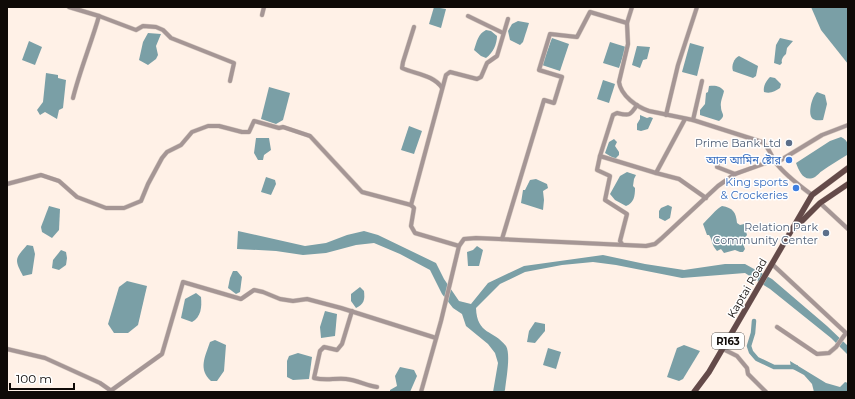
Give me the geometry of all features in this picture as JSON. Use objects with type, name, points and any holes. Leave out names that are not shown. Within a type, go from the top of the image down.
[{"type":"main road","name":"R163","points":[[789,234],[812,195],[848,168]]},
{"type":"main road","name":"R163","points":[[789,234],[820,203],[848,184]]},
{"type":"main road","name":"Kaptai Road","points":[[694,392],[709,372],[723,349],[789,234]]},
{"type":"street","points":[[69,7],[99,16],[136,30],[143,26],[156,27],[164,30],[172,38],[234,63],[230,81]]},
{"type":"street","points":[[262,15],[264,7]]},
{"type":"street","points":[[632,7],[628,23],[628,44],[619,82],[620,88],[628,98],[637,105],[649,111],[693,120],[762,142],[775,161],[793,181],[812,195]]},
{"type":"street","points":[[666,115],[678,65],[697,7]]},
{"type":"street","points":[[502,239],[544,100],[554,104],[562,77],[539,70],[550,34],[577,37],[590,12],[628,23]]},
{"type":"street","points":[[73,98],[99,16]]},
{"type":"street","points":[[468,16],[503,33]]},
{"type":"street","points":[[459,246],[415,232],[411,226],[414,208],[411,205],[446,75],[450,72],[477,79],[481,77],[487,62],[497,56],[508,19]]},
{"type":"street","points":[[414,27],[402,68],[431,78],[442,88]]},
{"type":"street","points":[[693,120],[702,81]]},
{"type":"street","points":[[622,244],[620,241],[627,214],[605,200],[610,176],[598,170],[600,156],[613,115],[617,113],[627,115],[632,113],[637,105]]},
{"type":"street","points":[[656,173],[685,119]]},
{"type":"street","points":[[7,184],[41,175],[59,180],[77,197],[106,208],[124,208],[141,201],[162,158],[167,152],[181,145],[192,132],[208,126],[219,126],[242,132],[249,132],[254,121],[279,128],[283,127],[310,136],[362,192],[411,205]]},
{"type":"street","points":[[421,392],[459,246],[464,239],[502,239],[622,244],[634,246],[654,244],[718,186],[735,174],[775,161],[822,135],[848,125]]},
{"type":"street","points":[[600,156],[679,179],[706,198]]},
{"type":"street","points":[[718,160],[717,168],[735,174]]},
{"type":"street","points":[[820,203],[847,226]]},
{"type":"street","points":[[772,264],[846,333],[836,347],[829,353],[817,354],[777,327]]},
{"type":"street","points":[[7,349],[45,358],[100,383],[109,391],[162,354],[183,282],[242,299],[254,290],[280,299],[293,301],[307,299],[352,311],[436,338]]},
{"type":"street","points":[[352,311],[342,344],[337,350],[324,347],[320,351],[314,378],[326,380],[335,378],[347,379],[377,388]]},
{"type":"street","points":[[723,349],[737,356],[747,368],[748,374],[766,392]]},
{"type":"water","points":[[434,7],[446,9],[441,28],[429,24]]},
{"type":"water","points":[[811,7],[848,7],[848,64],[821,30]]},
{"type":"water","points":[[518,21],[529,23],[523,42],[520,45],[510,40],[508,31],[512,24]]},
{"type":"water","points":[[486,30],[491,31],[497,36],[491,54],[486,58],[474,50],[479,36]]},
{"type":"water","points":[[148,33],[161,34],[156,46],[158,55],[156,59],[148,65],[139,60],[143,42]]},
{"type":"water","points":[[552,38],[569,44],[560,71],[542,65]]},
{"type":"water","points":[[780,38],[793,41],[787,48],[786,54],[782,58],[782,63],[780,65],[774,63],[776,45]]},
{"type":"water","points":[[29,41],[42,47],[35,65],[22,60]]},
{"type":"water","points":[[610,42],[626,47],[619,68],[603,63]]},
{"type":"water","points":[[690,43],[704,47],[697,76],[682,72]]},
{"type":"water","points":[[637,46],[650,47],[647,59],[643,60],[640,68],[632,65]]},
{"type":"water","points":[[739,56],[758,66],[756,76],[753,78],[733,71],[733,62]]},
{"type":"water","points":[[46,73],[58,75],[58,78],[66,80],[63,108],[59,110],[57,119],[45,112],[40,115],[37,110],[43,102]]},
{"type":"water","points":[[770,77],[775,78],[781,84],[780,88],[766,93],[764,92],[765,84]]},
{"type":"water","points":[[603,80],[615,84],[609,103],[597,99]]},
{"type":"water","points":[[709,86],[718,86],[724,91],[721,101],[723,117],[719,121],[700,115],[700,110],[705,104],[706,93],[708,92]]},
{"type":"water","points":[[269,87],[290,93],[283,120],[276,124],[261,119]]},
{"type":"water","points":[[817,92],[825,95],[827,104],[823,120],[814,120],[810,114],[812,101]]},
{"type":"water","points":[[640,115],[647,118],[653,118],[648,129],[641,131],[637,130]]},
{"type":"water","points":[[409,126],[422,131],[414,154],[401,150]]},
{"type":"water","points":[[841,137],[846,140],[848,145],[847,155],[820,172],[815,177],[808,178],[802,175],[796,163],[830,141]]},
{"type":"water","points":[[256,138],[269,138],[271,150],[264,155],[263,160],[258,160],[254,153]]},
{"type":"water","points":[[614,139],[617,142],[615,146],[619,152],[619,155],[615,159],[605,153],[609,142]]},
{"type":"water","points":[[627,172],[636,175],[633,186],[635,188],[634,199],[626,206],[615,200],[610,194],[620,176]]},
{"type":"water","points":[[266,177],[275,180],[276,184],[271,195],[261,192]]},
{"type":"water","points":[[536,179],[547,184],[548,188],[543,191],[543,210],[521,203],[523,190],[525,190],[530,180]]},
{"type":"water","points":[[668,205],[672,207],[670,218],[665,221],[659,218],[659,211],[661,208]]},
{"type":"water","points":[[49,206],[60,209],[59,230],[52,238],[42,232],[41,227]]},
{"type":"water","points":[[722,206],[733,211],[736,216],[737,223],[740,225],[744,224],[747,235],[742,241],[745,249],[743,252],[735,250],[724,253],[721,249],[717,251],[709,235],[707,235],[703,224]]},
{"type":"water","points":[[238,231],[305,246],[326,243],[347,235],[364,231],[378,235],[436,263],[444,279],[459,301],[471,304],[488,283],[524,266],[603,255],[645,264],[684,270],[725,264],[745,264],[772,279],[827,326],[848,346],[848,355],[831,338],[770,289],[745,273],[682,278],[593,262],[562,265],[525,272],[500,284],[476,308],[479,323],[483,328],[501,341],[506,346],[507,350],[508,361],[505,390],[504,392],[493,392],[498,363],[495,353],[488,344],[466,326],[462,314],[453,308],[442,294],[430,270],[400,254],[374,243],[356,245],[326,253],[303,255],[276,251],[237,249]]},
{"type":"water","points":[[27,245],[33,246],[35,254],[32,274],[23,276],[18,266],[17,259]]},
{"type":"water","points":[[477,246],[483,250],[479,266],[468,266],[467,252],[473,250]]},
{"type":"water","points":[[61,250],[66,252],[66,265],[59,270],[52,268],[53,260]]},
{"type":"water","points":[[233,271],[237,271],[242,277],[240,292],[236,294],[228,288]]},
{"type":"water","points":[[127,281],[147,286],[138,325],[128,333],[114,333],[108,324],[119,287]]},
{"type":"water","points":[[360,287],[364,291],[364,299],[361,305],[356,308],[351,301],[351,294]]},
{"type":"water","points":[[196,293],[201,297],[201,308],[199,315],[192,322],[181,318],[185,299]]},
{"type":"water","points":[[325,311],[337,314],[335,336],[321,338],[320,327]]},
{"type":"water","points":[[535,322],[545,324],[545,331],[535,343],[527,342],[529,331]]},
{"type":"water","points":[[215,340],[226,345],[224,371],[217,381],[211,381],[205,372],[204,363],[210,342]]},
{"type":"water","points":[[684,345],[700,351],[683,379],[679,381],[667,377],[677,348]]},
{"type":"water","points":[[548,348],[561,352],[556,369],[543,365]]},
{"type":"water","points":[[298,353],[312,357],[309,379],[293,380],[287,377],[287,361],[289,356]]},
{"type":"water","points":[[790,361],[826,383],[840,387],[845,382],[848,383],[848,392],[814,392],[812,384],[804,375],[791,368]]},
{"type":"water","points":[[400,367],[414,370],[417,376],[410,392],[390,392],[390,390],[397,386],[395,376]]},
{"type":"waterway","points":[[754,321],[753,333],[749,346],[751,352],[757,359],[774,367],[796,367]]},
{"type":"place","name":"Prime Bank Ltd","points":[[789,143]]},
{"type":"place","name":"আল আমিন ষ্টোর","points":[[789,160]]},
{"type":"place","name":"King sports & Crockeries","points":[[796,188]]},
{"type":"place","name":"Relation Park Community Center","points":[[826,233]]}]
